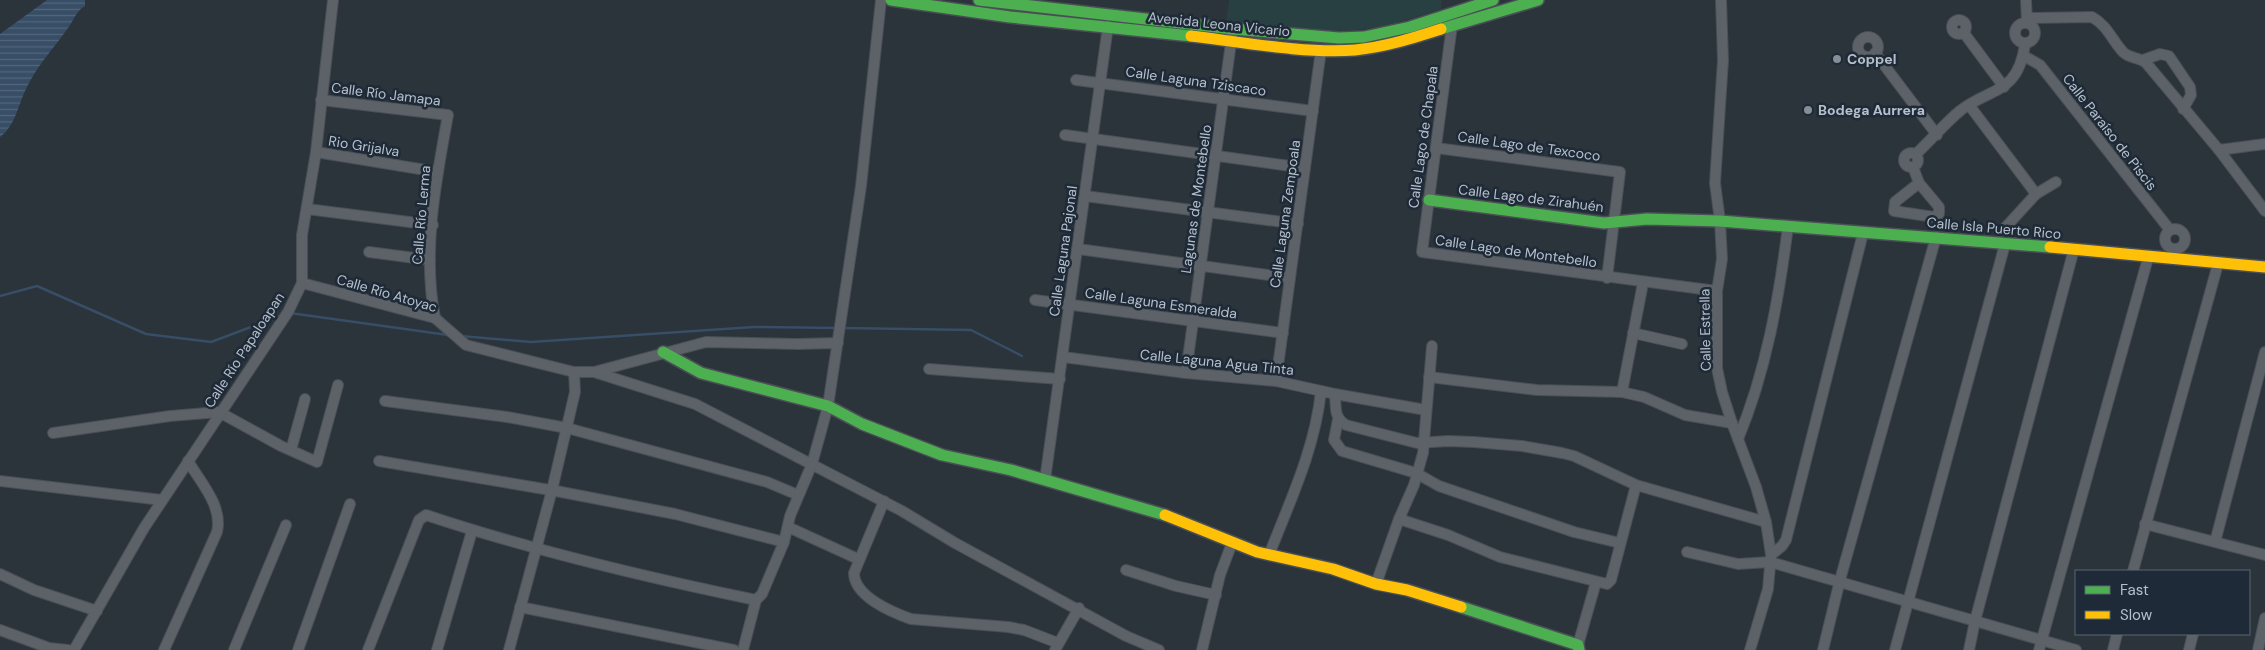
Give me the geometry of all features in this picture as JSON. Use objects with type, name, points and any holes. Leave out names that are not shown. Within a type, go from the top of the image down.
[{"type":"street","name":"Calle Río Papaloapan","points":[[74,650],[162,500],[219,412],[288,312],[302,283],[302,235],[316,152],[333,0]]},
{"type":"street","points":[[743,650],[756,600],[762,594],[784,542],[798,495],[812,464],[828,406],[862,178],[881,0]]},
{"type":"street","name":"Avenida Leona Vicario","points":[[891,0],[1051,22],[1232,35],[1322,37],[1364,37],[1410,27],[1493,0]]},
{"type":"street","name":"Avenida Leona Vicario","points":[[979,0],[1053,4],[1321,50],[1376,47],[1538,0]]},
{"type":"street","name":"Calle Estrella","points":[[1721,0],[1723,60],[1715,183],[1722,258],[1717,291],[1717,368],[1722,392],[1766,522],[1771,559],[1766,597],[1750,650]]},
{"type":"street","points":[[2026,0],[2027,20],[2036,31],[2035,37],[2031,42],[2025,44],[2020,42],[2015,33],[2017,27],[2027,20],[2092,17],[2100,21],[2124,53],[2143,60],[2219,150],[2265,211]]},
{"type":"street","points":[[1051,22],[1053,4]]},
{"type":"street","name":"Calle Laguna Pajonal","points":[[1045,480],[1108,26]]},
{"type":"street","name":"Calle Lago de Chapala","points":[[1422,252],[1452,26]]},
{"type":"street","points":[[1964,33],[2004,86]]},
{"type":"street","name":"Lagunas de Montebello","points":[[1186,373],[1232,35]]},
{"type":"street","points":[[1919,183],[1914,167],[1919,161],[1916,154],[1969,105],[2004,86],[2014,75],[2024,56],[2025,44]]},
{"type":"street","name":"Calle Laguna Zempoala","points":[[1276,381],[1321,50]]},
{"type":"street","points":[[1875,53],[1936,135]]},
{"type":"street","points":[[2143,60],[2160,54],[2169,56],[2190,87],[2191,95],[2183,109]]},
{"type":"street","name":"Calle Paraíso de Piscis","points":[[2024,56],[2040,64],[2170,230]]},
{"type":"street","name":"Calle Laguna Tziscaco","points":[[1076,80],[1313,111]]},
{"type":"street","name":"Calle Río Jamapa","points":[[321,100],[448,115]]},
{"type":"street","points":[[1969,105],[2036,194]]},
{"type":"street","name":"Calle Río Lerma","points":[[435,318],[429,289],[430,260],[438,172],[448,115]]},
{"type":"street","points":[[1064,135],[1305,168]]},
{"type":"street","points":[[2219,150],[2265,144]]},
{"type":"street","name":"Calle Lago de Texcoco","points":[[1436,148],[1620,172],[1614,221]]},
{"type":"street","name":"Rio Grijalva","points":[[316,152],[438,172]]},
{"type":"street","points":[[2004,229],[2036,194],[2056,182]]},
{"type":"street","points":[[1085,196],[1298,224]]},
{"type":"street","name":"Calle Lago de Zirahuén","points":[[1428,200],[1604,223],[1647,219],[1720,221]]},
{"type":"street","points":[[307,209],[433,225]]},
{"type":"street","points":[[1607,278],[1614,221]]},
{"type":"street","name":"Calle Isla Puerto Rico","points":[[1720,221],[1936,237],[2265,268]]},
{"type":"street","points":[[1738,439],[1752,406],[1767,345],[1783,267],[1788,226]]},
{"type":"street","points":[[1771,559],[1786,540],[1864,233]]},
{"type":"street","points":[[1823,650],[1840,580],[1936,237]]},
{"type":"street","points":[[1895,650],[2005,244]]},
{"type":"street","points":[[1078,249],[1290,278]]},
{"type":"street","points":[[1969,650],[1975,621],[2074,250]]},
{"type":"street","points":[[369,252],[430,260]]},
{"type":"street","name":"Calle Lago de Montebello","points":[[1422,252],[1643,283],[1717,291]]},
{"type":"street","points":[[2040,645],[2148,258]]},
{"type":"street","points":[[2133,570],[2218,264]]},
{"type":"street","name":"Calle Río Atoyac","points":[[302,283],[435,318],[466,345],[574,372],[594,372]]},
{"type":"street","points":[[1622,392],[1643,283]]},
{"type":"street","name":"Calle Laguna Esmeralda","points":[[1036,300],[1283,333]]},
{"type":"street","points":[[1633,333],[1682,344]]},
{"type":"street","points":[[594,372],[706,342],[798,344],[838,342]]},
{"type":"street","points":[[1376,584],[1399,519],[1414,485],[1425,443],[1432,346]]},
{"type":"street","points":[[663,352],[700,373],[828,406],[862,424],[942,455],[1045,480],[1162,514],[1232,543],[1269,555],[1333,569],[1376,584],[1407,590],[1578,648],[1596,582]]},
{"type":"street","points":[[2215,542],[2265,352]]},
{"type":"street","name":"Calle Laguna Agua Tinta","points":[[1063,357],[1186,373],[1276,381],[1335,394],[1426,410]]},
{"type":"street","points":[[929,369],[1060,379]]},
{"type":"street","points":[[509,650],[567,428],[575,392],[574,372]]},
{"type":"street","points":[[594,372],[695,404],[884,501],[955,542],[1079,608],[1126,636],[1159,650]]},
{"type":"street","points":[[1429,377],[1537,390],[1622,392],[1644,397],[1685,415],[1732,423]]},
{"type":"street","points":[[53,432],[170,416],[219,412],[290,450],[317,462],[338,385]]},
{"type":"street","points":[[1269,555],[1310,452],[1318,420],[1321,391]]},
{"type":"street","points":[[1335,394],[1338,418],[1334,440],[1342,451],[1416,473],[1439,486],[1574,532],[1620,543]]},
{"type":"street","points":[[290,450],[305,399]]},
{"type":"street","points":[[385,401],[507,416],[567,428],[767,482],[798,495]]},
{"type":"street","points":[[1338,418],[1346,425],[1410,442],[1474,442],[1522,446],[1562,453],[1574,456],[1636,485],[1766,522]]},
{"type":"street","points":[[164,650],[217,532],[219,523],[216,507],[188,461]]},
{"type":"street","points":[[379,461],[552,490],[675,514],[784,542]]},
{"type":"street","points":[[0,481],[162,500]]},
{"type":"street","points":[[1399,519],[1500,557],[1609,584],[1636,485]]},
{"type":"street","points":[[884,501],[858,559],[854,573],[854,582],[861,591],[896,614],[910,619],[1024,630],[1057,647],[1079,608]]},
{"type":"street","points":[[298,650],[350,504]]},
{"type":"street","points":[[368,650],[421,517],[426,515],[535,550],[642,576],[756,600]]},
{"type":"street","points":[[2146,524],[2265,555]]},
{"type":"street","points":[[234,650],[286,525]]},
{"type":"street","points":[[788,526],[858,559]]},
{"type":"street","points":[[437,650],[472,531]]},
{"type":"street","points":[[1202,650],[1220,574],[1232,543]]},
{"type":"street","points":[[1687,552],[1738,564],[1771,559],[1975,621],[2040,645],[2076,650]]},
{"type":"street","points":[[1126,570],[1176,586],[1216,595]]},
{"type":"street","points":[[0,574],[34,590],[97,611]]},
{"type":"street","points":[[520,607],[734,650]]},
{"type":"street","points":[[2258,650],[2263,637],[2265,618]]},
{"type":"street","points":[[0,630],[49,648],[68,650]]},
{"type":"street","points":[[2113,650],[2117,635]]},
{"type":"street","points":[[2189,650],[2193,635]]},
{"type":"green space","points":[[1229,0],[1442,0],[1441,9],[1398,23],[1380,27],[1335,31],[1226,22]]},
{"type":"water","points":[[47,0],[85,0],[85,6],[77,13],[35,73],[10,127],[0,137],[0,34]]},
{"type":"waterway","points":[[0,296],[37,286],[146,334],[211,342],[283,315]]},
{"type":"waterway","points":[[290,313],[448,335]]},
{"type":"waterway","points":[[461,336],[531,342],[754,327],[837,328]]},
{"type":"waterway","points":[[843,328],[971,330],[1022,356]]},
{"type":"traffic: fast","points":[[891,0],[1010,17],[1191,36]]},
{"type":"traffic: fast","points":[[979,0],[1233,29],[1339,38],[1364,37],[1410,27],[1493,0]]},
{"type":"traffic: fast","points":[[1441,29],[1538,0]]},
{"type":"traffic: fast","points":[[1429,200],[1604,223],[1647,219],[1720,221],[2050,247]]},
{"type":"traffic: fast","points":[[663,352],[701,373],[828,406],[862,424],[942,455],[1011,470],[1165,515]]},
{"type":"traffic: fast","points":[[1461,607],[1578,645],[1579,650]]},
{"type":"traffic: slow","points":[[1191,36],[1273,47],[1336,51],[1377,47],[1441,29]]},
{"type":"traffic: slow","points":[[2050,247],[2265,267]]},
{"type":"traffic: slow","points":[[1165,515],[1257,552],[1333,569],[1376,584],[1407,590],[1461,607]]},
{"type":"place","name":"Coppel","points":[[1837,59]]},
{"type":"place","name":"Bodega Aurrera","points":[[1808,110]]}]
